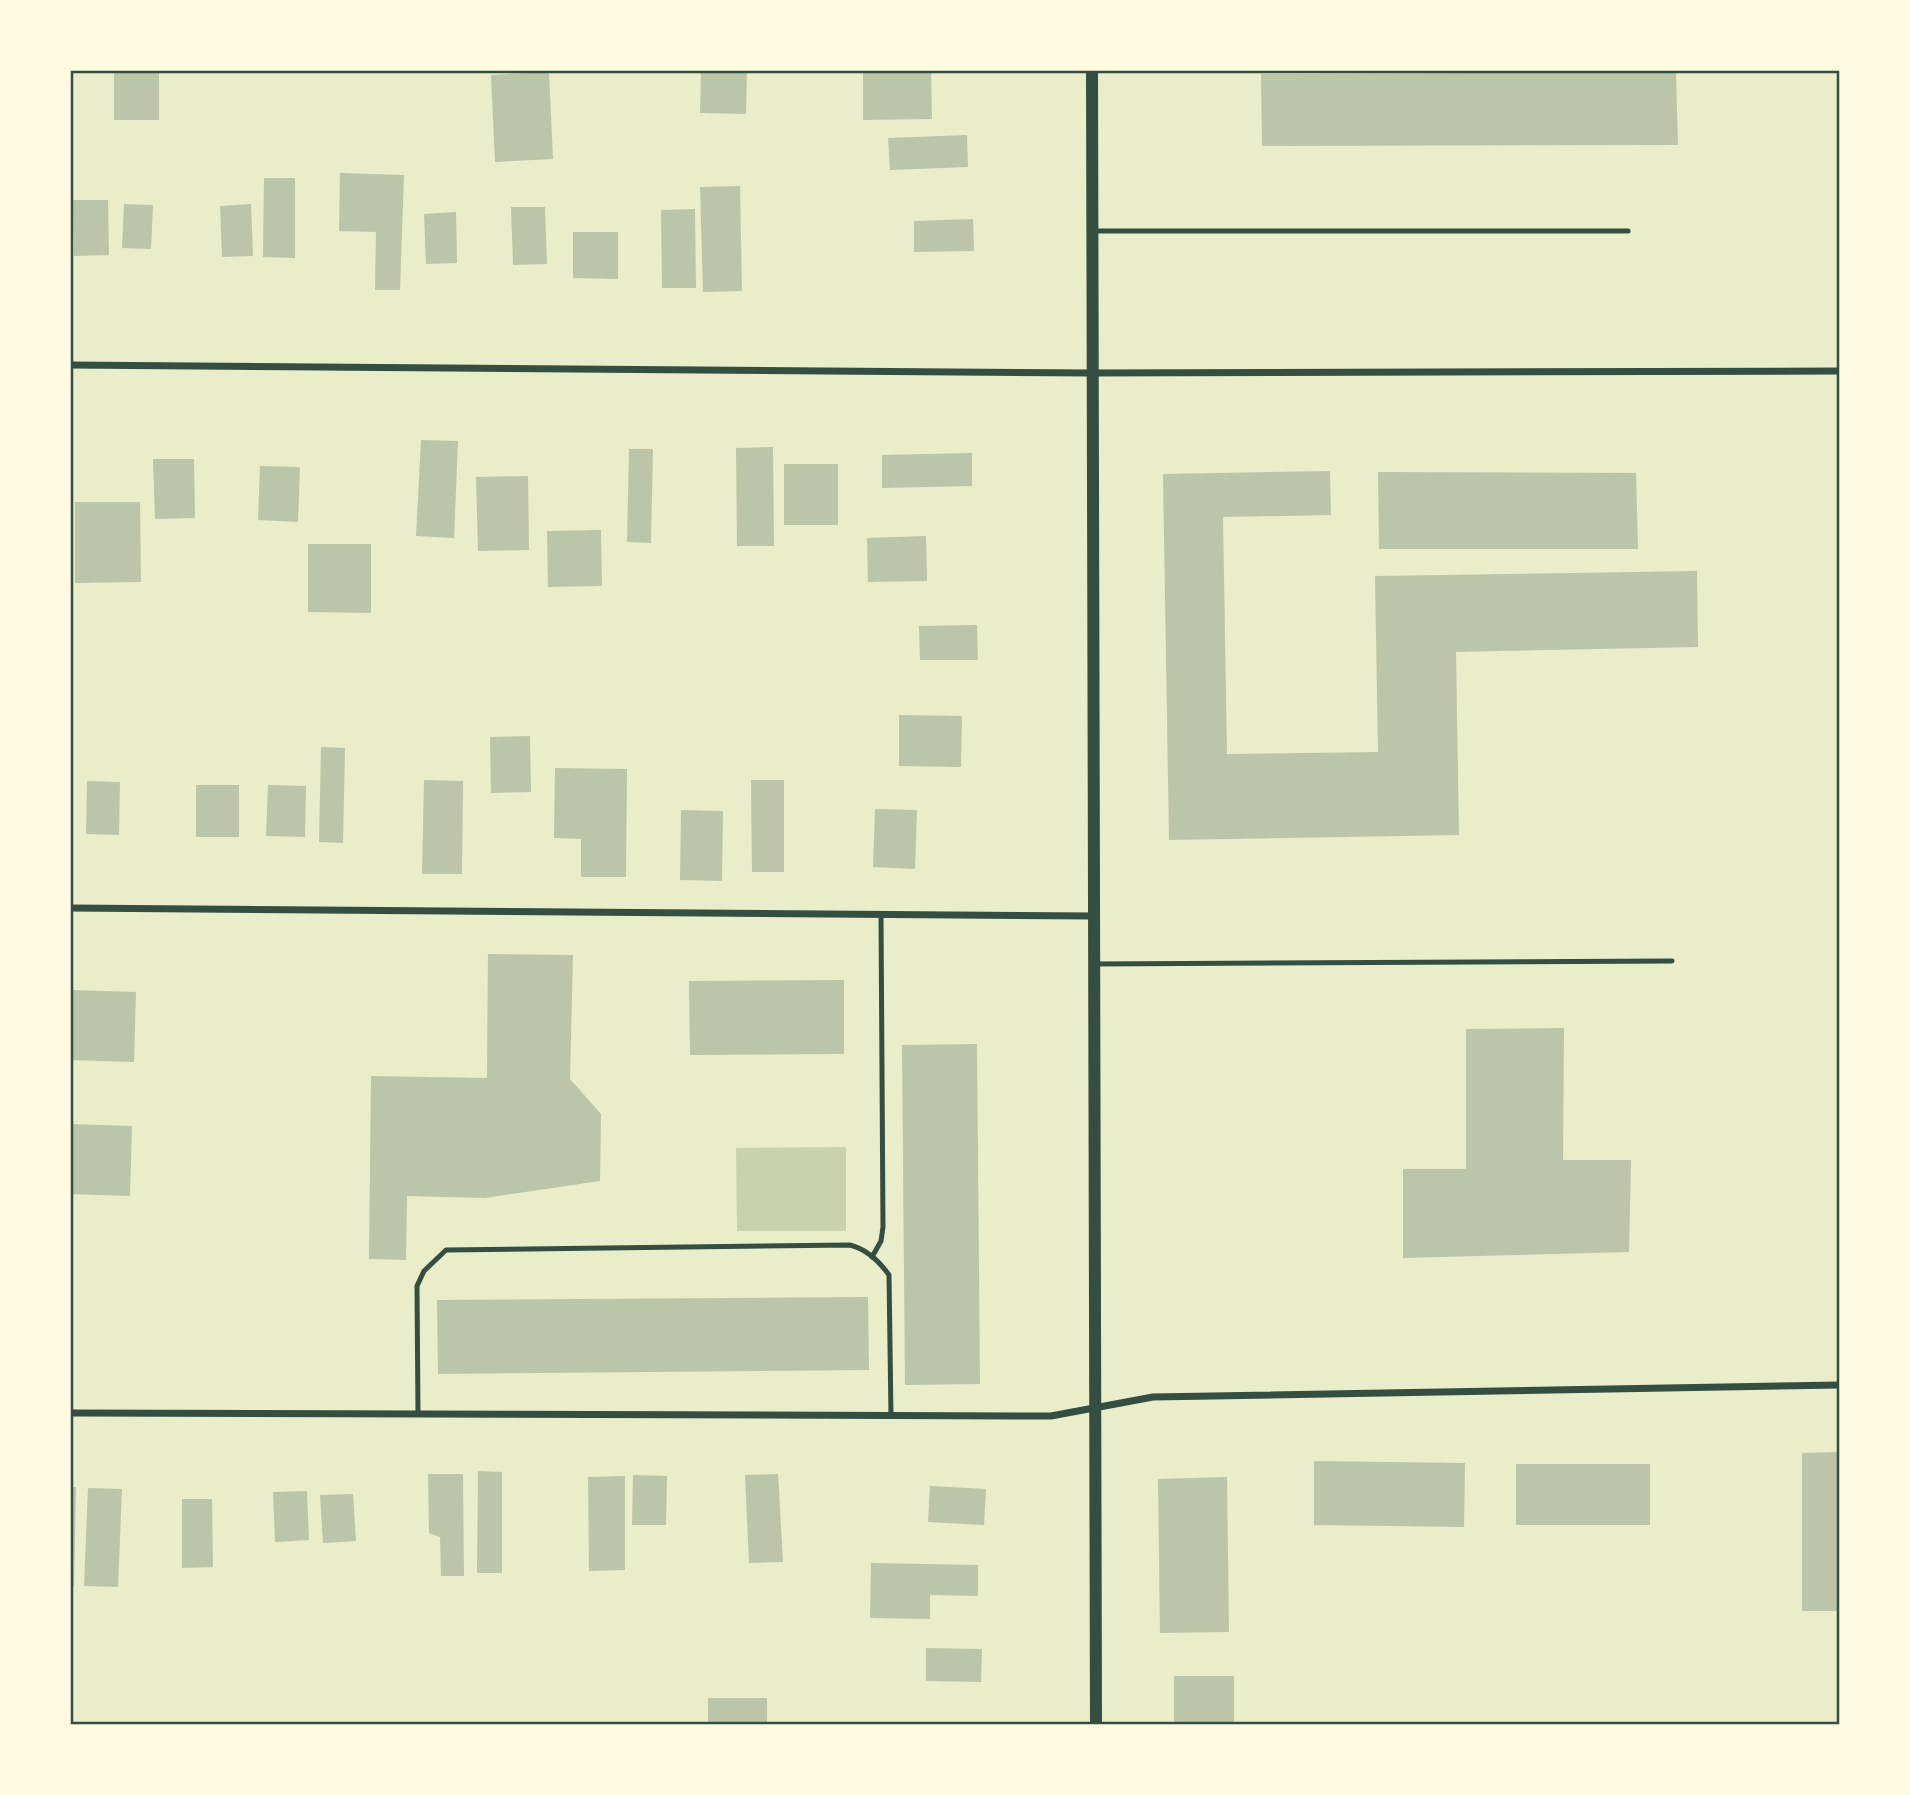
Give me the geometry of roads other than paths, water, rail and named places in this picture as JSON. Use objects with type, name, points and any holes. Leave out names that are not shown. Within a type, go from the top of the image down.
[{"type":"street","points":[[1091,70],[1096,1725]]},
{"type":"street","points":[[70,365],[1091,373],[1840,371]]},
{"type":"street","points":[[70,908],[1094,916]]},
{"type":"street","points":[[70,1413],[1051,1416],[1153,1397],[1840,1385]]},
{"type":"lane","points":[[1091,231],[1628,231]]},
{"type":"lane","points":[[872,1257],[881,1241],[883,1227],[881,915]]},
{"type":"lane","points":[[1094,964],[1672,961]]},
{"type":"lane","points":[[418,1414],[417,1286],[424,1271],[446,1250],[850,1245],[860,1247],[872,1257],[889,1275],[891,1283],[891,1416]]}]
